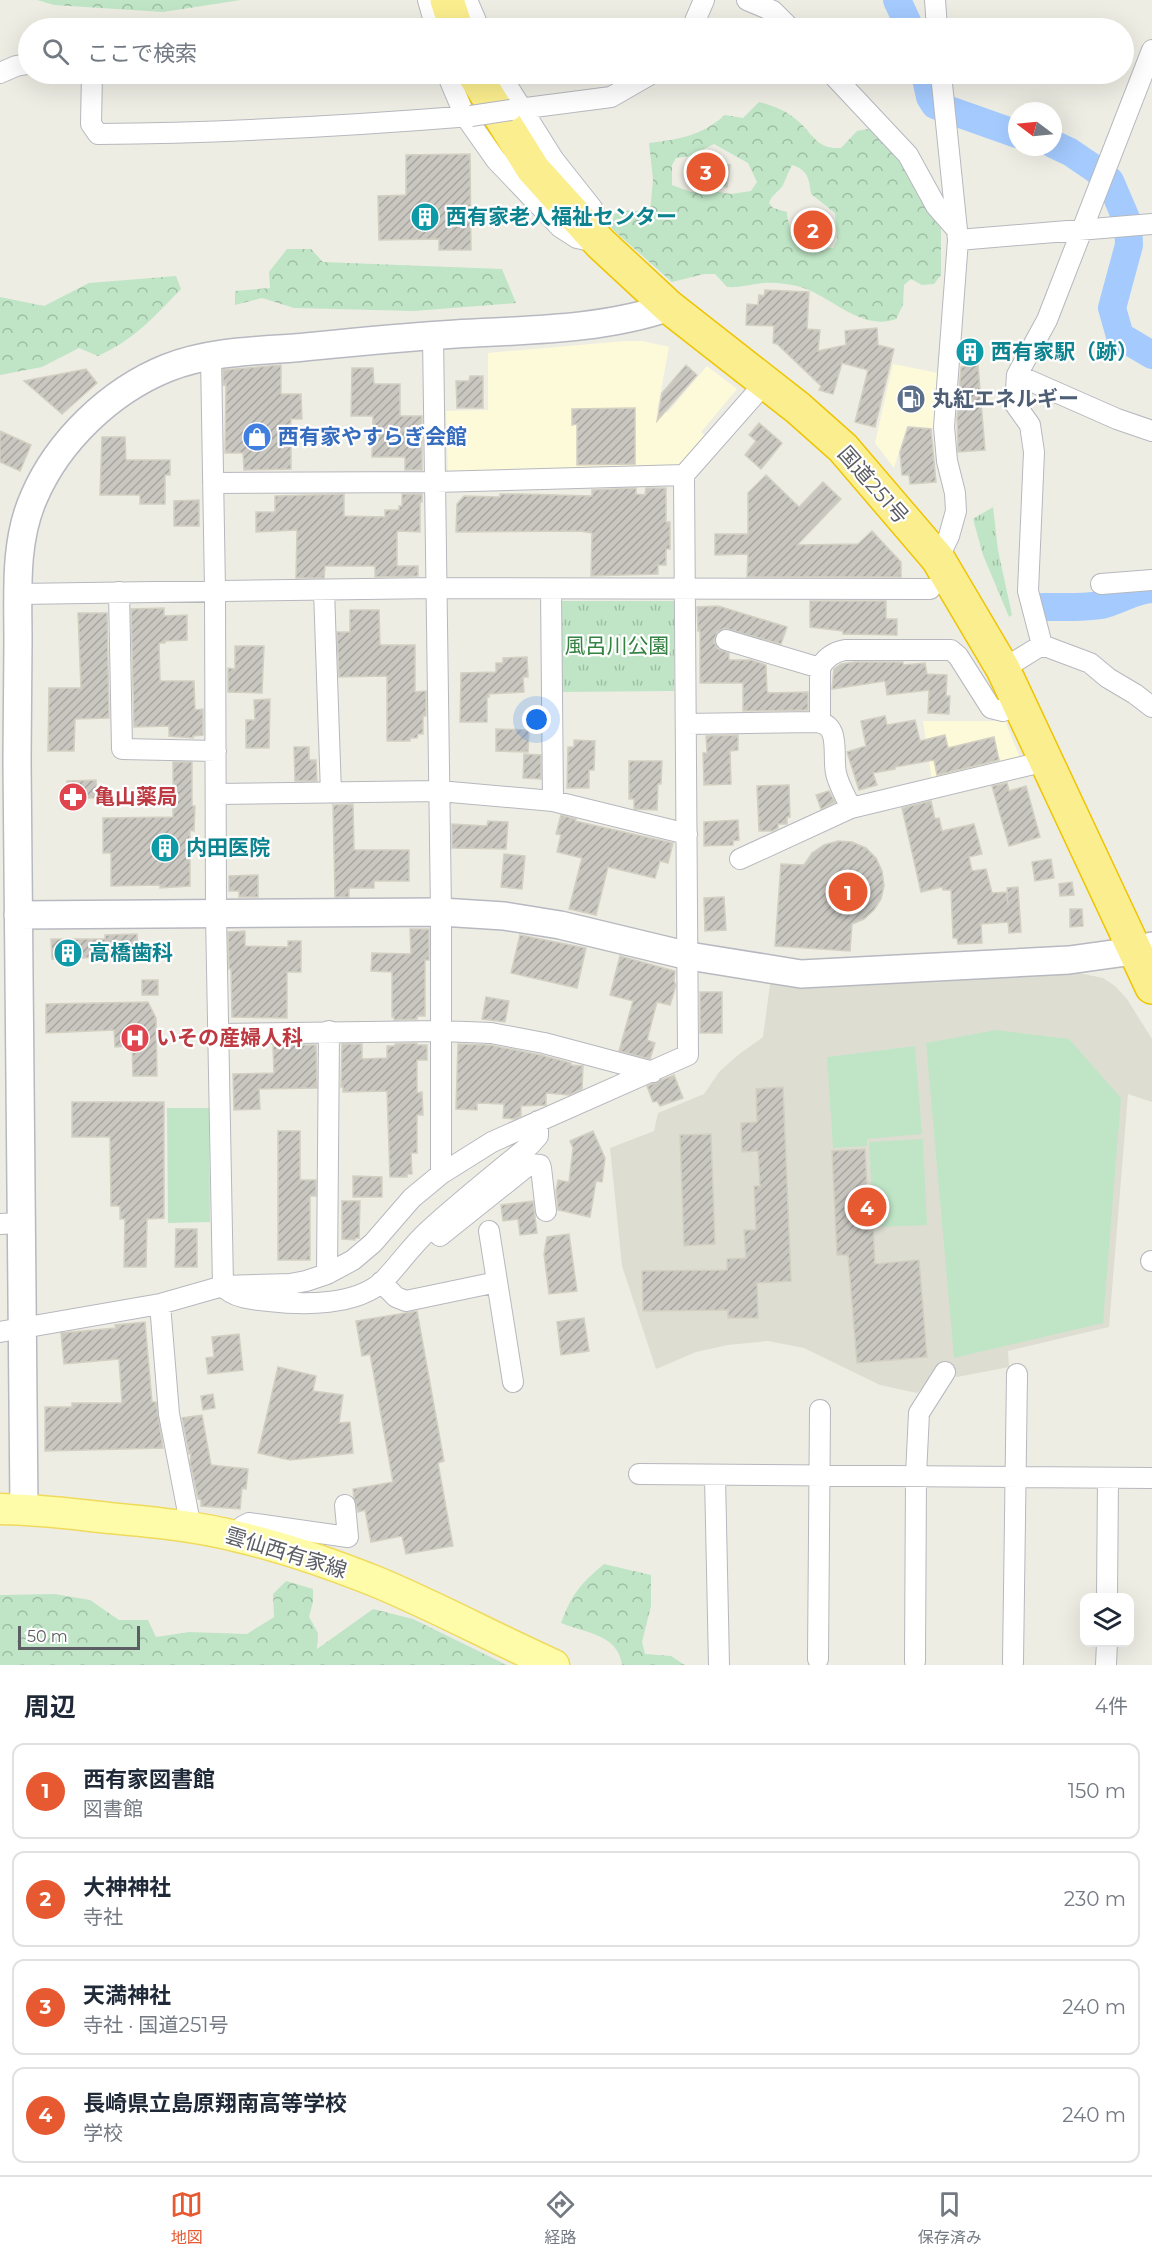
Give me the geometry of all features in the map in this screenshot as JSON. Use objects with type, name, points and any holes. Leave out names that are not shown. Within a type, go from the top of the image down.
[{"type":"highway","points":[[447,0],[453,18]]},
{"type":"highway","name":"国道251号","points":[[480,84],[533,169],[600,243],[669,307],[764,384],[798,408],[843,448],[1004,669],[1046,761],[1143,949],[1152,987]]},
{"type":"main road","name":"雲仙西有家線","points":[[12,1509],[191,1528],[237,1536],[309,1557],[375,1581],[432,1605],[506,1644],[554,1665]]},
{"type":"street","points":[[428,0],[432,18]]},
{"type":"street","points":[[467,0],[475,18]]},
{"type":"street","points":[[696,18],[704,0]]},
{"type":"street","points":[[747,0],[773,11],[780,18]]},
{"type":"street","points":[[935,0],[936,18]]},
{"type":"street","points":[[1042,645],[1028,591],[1034,452],[1030,425],[1015,404],[1017,375],[1047,320],[1152,50]]},
{"type":"street","points":[[0,73],[18,66]]},
{"type":"street","points":[[92,84],[91,124],[98,134],[190,133],[392,123],[468,116],[611,98],[634,84]]},
{"type":"street","points":[[452,84],[468,116],[496,160],[560,227],[577,238],[600,243],[597,220],[592,208],[516,109],[505,84]]},
{"type":"street","points":[[841,84],[908,155],[936,206],[958,235]]},
{"type":"street","points":[[18,594],[437,588],[685,590],[934,574],[956,511],[956,493],[947,461],[944,427],[958,235],[942,84]]},
{"type":"street","points":[[958,235],[1082,230],[1138,225]]},
{"type":"street","points":[[12,1509],[11,1223],[18,915],[9,748],[22,536],[33,497],[54,462],[87,420],[130,387],[168,368],[211,356],[433,336],[542,329],[640,317],[669,307]]},
{"type":"street","points":[[433,336],[441,912],[441,1174]]},
{"type":"street","points":[[211,356],[215,590],[216,915],[223,1286],[227,1292],[256,1300],[293,1304],[342,1299],[365,1292],[381,1282],[426,1233],[466,1196],[530,1145],[538,1136],[538,1121]]},
{"type":"street","points":[[1017,375],[1117,419],[1152,430]]},
{"type":"street","points":[[11,1331],[160,1304],[223,1286],[290,1284],[327,1274],[352,1260],[373,1243],[412,1198],[441,1174],[492,1142],[688,1055],[684,475],[764,384]]},
{"type":"street","points":[[213,483],[435,482],[684,475]]},
{"type":"street","points":[[1101,584],[1152,580]]},
{"type":"street","points":[[324,590],[331,793]]},
{"type":"street","points":[[551,590],[553,801]]},
{"type":"street","points":[[119,592],[122,749],[216,751]]},
{"type":"street","points":[[726,640],[820,668]]},
{"type":"street","points":[[1004,669],[1042,645]]},
{"type":"street","points":[[1042,645],[1090,663],[1108,678],[1152,707]]},
{"type":"street","points":[[820,722],[820,668],[823,662],[834,653],[845,650],[946,650],[954,652],[991,708],[1004,711],[1020,705]]},
{"type":"street","points":[[686,724],[820,722],[830,728],[834,734],[836,773],[851,808]]},
{"type":"street","points":[[740,859],[851,808],[1046,761]]},
{"type":"street","points":[[216,794],[439,791],[553,801],[687,834]]},
{"type":"street","points":[[18,915],[441,912],[504,916],[560,926],[689,956],[801,974],[1069,960],[1143,949]]},
{"type":"street","points":[[218,1034],[441,1030],[491,1033],[544,1043],[652,1072]]},
{"type":"street","points":[[327,1274],[329,1031]]},
{"type":"street","points":[[426,1233],[432,1239],[439,1237],[534,1163],[540,1165],[541,1168],[546,1210]]},
{"type":"street","points":[[489,1231],[513,1382]]},
{"type":"street","points":[[381,1282],[396,1297],[406,1300],[497,1282]]},
{"type":"street","points":[[160,1304],[169,1414],[191,1528]]},
{"type":"street","points":[[915,1661],[916,1475],[919,1413],[945,1372]]},
{"type":"street","points":[[1013,1662],[1017,1374]]},
{"type":"street","points":[[818,1659],[820,1410]]},
{"type":"street","points":[[639,1474],[1152,1478]]},
{"type":"street","points":[[715,1476],[719,1665]]},
{"type":"street","points":[[1107,1593],[1108,1478]]},
{"type":"street","points":[[237,1536],[243,1526],[249,1523],[348,1538],[345,1505]]},
{"type":"street","points":[[1106,1665],[1107,1647]]},
{"type":"shaded area","points":[[643,341],[669,347],[657,411],[668,412],[707,366],[737,389],[701,432],[708,438],[682,467],[448,473],[446,411],[488,410],[488,353]]},
{"type":"shaded area","name":"丸紅エネルギー","points":[[893,364],[938,373],[934,428],[907,426],[894,468],[875,443]]},
{"type":"shaded area","points":[[923,721],[1005,721],[1021,760],[932,781]]},
{"type":"shaded area","points":[[1079,973],[1103,978],[1115,986],[1127,999],[1152,1039],[1152,1102],[1128,1094],[1109,1327],[1008,1351],[1009,1367],[957,1377],[939,1372],[917,1393],[880,1385],[804,1348],[768,1341],[728,1345],[696,1352],[656,1369],[622,1266],[610,1148],[654,1131],[658,1113],[704,1094],[719,1072],[763,1037],[770,984]]},
{"type":"green space","points":[[37,0],[241,0],[163,12],[54,5]]},
{"type":"green space","points":[[759,102],[770,105],[789,114],[821,144],[833,148],[841,148],[857,131],[873,128],[917,184],[941,229],[941,275],[934,284],[922,285],[911,279],[904,285],[903,305],[896,319],[883,322],[870,320],[797,286],[768,283],[727,287],[715,274],[704,274],[672,282],[611,228],[614,214],[630,210],[650,213],[653,179],[649,143],[699,132],[725,115],[743,118]],"holes":[[[714,144],[748,163],[757,182],[751,191],[731,194],[705,190],[691,192],[672,185],[672,165],[676,158],[691,156]],[[792,165],[805,172],[811,194],[835,213],[837,240],[833,248],[808,246],[798,241],[791,231],[787,212],[773,208],[769,203],[783,185]]]},
{"type":"green space","points":[[287,249],[311,249],[323,262],[502,269],[516,303],[414,311],[294,308],[262,298],[235,305],[235,291],[270,288],[269,272]]},
{"type":"green space","points":[[176,276],[181,289],[143,327],[111,349],[98,356],[79,348],[42,367],[0,375],[0,297],[44,306],[89,283]]},
{"type":"green space","points":[[993,507],[998,550],[1012,615],[1009,617],[983,555],[973,519]]},
{"type":"green space","name":"風呂川公園","points":[[561,601],[674,601],[674,691],[561,692]]},
{"type":"green space","points":[[996,1030],[1069,1039],[1121,1098],[1103,1323],[954,1358],[926,1043]]},
{"type":"green space","points":[[915,1046],[922,1134],[867,1139],[867,1146],[833,1148],[827,1057]]},
{"type":"green space","points":[[167,1108],[209,1108],[210,1222],[168,1223]]},
{"type":"green space","points":[[923,1139],[927,1225],[882,1227],[881,1217],[873,1217],[869,1142]]},
{"type":"green space","points":[[604,1564],[651,1575],[651,1606],[642,1642],[645,1654],[671,1656],[685,1665],[622,1665],[614,1647],[607,1641],[561,1623],[578,1590]]},
{"type":"green space","points":[[286,1581],[313,1589],[313,1602],[309,1617],[318,1633],[317,1649],[373,1609],[413,1619],[507,1665],[0,1665],[0,1595],[55,1594],[90,1600],[119,1620],[148,1620],[156,1637],[189,1632],[247,1634],[274,1617],[273,1594]]},
{"type":"building","name":"西有家老人福祉センター","points":[[470,154],[471,250],[439,250],[439,239],[379,240],[378,196],[406,195],[406,155]]},
{"type":"building","points":[[709,162],[730,165],[727,187],[706,185]]},
{"type":"building","points":[[801,219],[826,221],[825,241],[799,240]]},
{"type":"building","points":[[765,290],[809,292],[807,329],[820,330],[818,351],[846,345],[845,331],[877,328],[878,345],[894,349],[875,427],[855,422],[868,370],[842,363],[833,394],[819,390],[821,386],[777,344],[773,343],[774,326],[746,325],[747,304],[758,305],[759,295],[764,296]]},
{"type":"building","points":[[281,365],[281,394],[301,394],[302,419],[291,419],[291,469],[244,470],[243,453],[225,453],[226,384],[223,385],[223,370]]},
{"type":"building","points":[[686,365],[697,375],[657,421],[662,393]]},
{"type":"building","points":[[978,365],[985,450],[958,452],[957,418],[961,367]]},
{"type":"building","points":[[352,368],[373,368],[374,384],[400,384],[400,416],[422,416],[422,470],[405,470],[405,457],[372,457],[373,416],[351,416]]},
{"type":"building","points":[[86,369],[97,383],[62,414],[24,381]]},
{"type":"building","points":[[470,376],[483,376],[483,408],[457,408],[456,381],[469,381]]},
{"type":"building","points":[[635,408],[635,464],[577,465],[577,424],[572,425],[572,409]]},
{"type":"building","points":[[759,423],[782,443],[761,469],[745,455],[756,441],[749,435]]},
{"type":"building","points":[[908,427],[931,429],[936,482],[910,484],[909,475],[902,475],[900,452]]},
{"type":"building","points":[[0,431],[31,445],[20,471],[0,462]]},
{"type":"building","points":[[102,437],[125,437],[126,460],[170,460],[170,475],[165,475],[165,504],[140,504],[140,495],[100,495]]},
{"type":"building","points":[[766,475],[799,507],[823,482],[841,499],[797,545],[858,544],[872,531],[901,562],[901,577],[747,577],[748,554],[715,555],[715,534],[748,534],[748,493]]},
{"type":"building","points":[[636,488],[636,494],[645,495],[646,488],[666,488],[666,522],[670,522],[670,549],[666,549],[666,565],[658,565],[658,574],[591,576],[592,533],[580,531],[456,532],[457,504],[464,496],[500,497],[500,494],[521,494],[592,496],[592,490]]},
{"type":"building","points":[[344,494],[344,516],[385,517],[385,510],[399,510],[399,506],[402,506],[402,494],[422,494],[420,532],[397,531],[397,566],[418,566],[418,576],[375,577],[375,566],[325,566],[324,578],[296,578],[297,530],[256,532],[256,512],[275,512],[275,496]]},
{"type":"building","points":[[199,500],[199,526],[174,526],[174,501]]},
{"type":"building","points":[[810,601],[886,601],[886,619],[897,619],[897,635],[843,634],[843,631],[810,627]]},
{"type":"building","points":[[718,606],[787,627],[781,644],[724,628],[717,632],[714,642],[718,649],[729,653],[729,660],[751,660],[766,665],[769,693],[808,692],[808,710],[743,711],[743,683],[700,683],[700,631],[698,631],[697,607]]},
{"type":"building","points":[[164,608],[164,616],[187,615],[187,640],[159,643],[160,681],[194,681],[195,710],[203,709],[203,735],[193,736],[193,738],[169,736],[169,726],[134,727],[131,609]]},
{"type":"building","points":[[350,610],[379,610],[380,645],[415,645],[415,692],[426,691],[423,734],[418,734],[417,738],[410,738],[410,741],[387,741],[387,676],[339,677],[337,632],[350,632]]},
{"type":"building","points":[[78,613],[107,613],[109,718],[75,719],[74,751],[48,751],[49,688],[81,688]]},
{"type":"building","points":[[235,646],[264,646],[262,693],[228,692],[228,668],[235,669]]},
{"type":"building","points":[[527,657],[528,677],[523,677],[524,692],[489,694],[487,722],[460,722],[461,673],[496,672],[496,663],[503,663],[503,658]]},
{"type":"building","points":[[903,662],[903,665],[925,663],[927,674],[947,675],[946,696],[950,696],[949,714],[928,713],[929,690],[887,695],[885,681],[832,689],[834,669],[841,664]]},
{"type":"building","points":[[270,699],[269,748],[246,748],[246,720],[255,720],[254,700]]},
{"type":"building","points":[[885,716],[887,725],[915,720],[920,741],[945,735],[948,748],[994,737],[999,760],[937,775],[934,760],[895,767],[895,769],[873,773],[877,785],[859,790],[847,752],[866,746],[861,721]]},
{"type":"building","points":[[496,729],[529,730],[528,752],[496,751]]},
{"type":"building","points":[[738,735],[738,750],[730,751],[731,784],[704,785],[703,753],[707,753],[706,736]]},
{"type":"building","points":[[574,740],[595,741],[594,770],[589,770],[589,788],[567,788],[568,747],[574,747]]},
{"type":"building","points":[[294,747],[309,747],[309,760],[316,760],[317,781],[295,781]]},
{"type":"building","points":[[524,754],[541,755],[541,779],[523,778]]},
{"type":"building","points":[[629,761],[662,761],[657,810],[634,809],[634,799],[629,799]]},
{"type":"building","name":"内田医院","points":[[173,762],[192,762],[192,806],[195,806],[194,831],[190,830],[190,886],[160,888],[160,885],[111,886],[111,853],[103,853],[103,818],[173,817]]},
{"type":"building","points":[[96,780],[97,798],[68,798],[67,781]]},
{"type":"building","points":[[1007,783],[1009,791],[1026,786],[1040,837],[1009,846],[992,786]]},
{"type":"building","points":[[789,785],[790,817],[787,817],[787,824],[778,824],[778,828],[772,831],[759,831],[757,786]]},
{"type":"building","points":[[829,791],[835,802],[821,809],[816,795]]},
{"type":"building","points":[[931,801],[935,819],[939,818],[942,831],[974,824],[982,854],[969,857],[972,871],[986,869],[992,893],[1006,892],[1008,905],[1007,888],[1018,887],[1021,932],[1009,933],[1008,922],[981,924],[982,943],[958,944],[957,938],[953,938],[951,890],[943,890],[942,887],[921,892],[902,808]]},
{"type":"building","points":[[353,804],[354,850],[409,850],[409,881],[374,881],[374,888],[349,888],[349,897],[335,897],[333,805]]},
{"type":"building","points":[[561,815],[576,819],[575,821],[673,843],[668,863],[660,861],[655,878],[608,867],[596,915],[569,909],[582,858],[557,852],[561,835],[556,834]]},
{"type":"building","points":[[738,820],[739,840],[733,841],[733,845],[704,846],[704,822]]},
{"type":"building","points":[[488,821],[508,822],[506,849],[452,848],[452,824],[487,826]]},
{"type":"building","points":[[838,841],[852,842],[866,848],[876,858],[882,871],[884,886],[881,899],[874,910],[864,919],[852,924],[850,951],[775,946],[781,864],[804,865],[812,853],[824,845]]},
{"type":"building","points":[[504,854],[525,856],[522,889],[501,887]]},
{"type":"building","points":[[1051,859],[1054,878],[1035,881],[1032,862]]},
{"type":"building","points":[[258,875],[258,897],[239,897],[239,891],[229,891],[229,876]]},
{"type":"building","points":[[1072,882],[1074,895],[1060,896],[1059,884]]},
{"type":"building","points":[[724,897],[726,930],[705,931],[704,898]]},
{"type":"building","points":[[1070,909],[1082,909],[1083,926],[1070,927]]},
{"type":"building","points":[[410,929],[429,929],[429,960],[425,960],[425,1016],[417,1016],[417,1019],[394,1020],[392,1017],[392,972],[371,971],[372,953],[411,954]]},
{"type":"building","points":[[245,931],[245,946],[288,947],[288,941],[301,941],[301,972],[287,972],[287,1018],[232,1017],[228,932]]},
{"type":"building","points":[[137,934],[138,956],[52,959],[51,939],[105,939],[105,935]]},
{"type":"building","points":[[520,935],[586,948],[577,988],[511,973]]},
{"type":"building","points":[[620,956],[675,971],[676,985],[670,1005],[657,1002],[647,1040],[655,1043],[650,1059],[619,1051],[633,1001],[610,995]]},
{"type":"building","points":[[142,980],[158,980],[158,995],[142,995]]},
{"type":"building","points":[[700,992],[722,992],[722,1033],[700,1033]]},
{"type":"building","points":[[486,997],[509,1001],[505,1022],[482,1019]]},
{"type":"building","name":"いその産婦人科","points":[[148,1002],[156,1018],[157,1076],[133,1076],[132,1046],[115,1047],[114,1030],[46,1033],[46,1004]]},
{"type":"building","points":[[417,1043],[417,1045],[427,1045],[427,1060],[417,1060],[417,1093],[422,1092],[423,1115],[417,1115],[417,1153],[411,1153],[412,1174],[407,1174],[407,1177],[390,1177],[387,1091],[343,1092],[343,1087],[341,1087],[342,1044],[362,1044],[362,1059],[387,1058],[387,1046]]},
{"type":"building","points":[[458,1044],[490,1045],[583,1066],[582,1089],[569,1095],[546,1093],[546,1105],[521,1106],[521,1116],[515,1119],[503,1118],[504,1104],[477,1103],[477,1110],[456,1109]]},
{"type":"building","points":[[273,1045],[316,1045],[317,1088],[259,1089],[260,1109],[234,1110],[233,1074],[274,1073]]},
{"type":"building","points":[[674,1075],[683,1098],[660,1106],[657,1101],[653,1102],[647,1086]]},
{"type":"building","points":[[783,1087],[791,1281],[757,1283],[758,1318],[728,1318],[728,1310],[643,1311],[642,1271],[727,1270],[727,1259],[746,1258],[744,1230],[756,1230],[754,1186],[760,1186],[758,1151],[742,1152],[741,1123],[757,1122],[756,1089]]},
{"type":"building","points":[[72,1102],[164,1102],[164,1218],[147,1219],[146,1267],[124,1267],[125,1219],[120,1219],[120,1206],[111,1206],[110,1137],[72,1137]]},
{"type":"building","points":[[278,1131],[300,1131],[300,1180],[316,1180],[316,1196],[310,1196],[310,1260],[278,1260]]},
{"type":"building","points":[[593,1131],[605,1158],[602,1182],[596,1181],[590,1217],[558,1210],[556,1191],[558,1180],[569,1182],[573,1148],[570,1141]]},
{"type":"building","points":[[711,1134],[715,1244],[684,1246],[680,1135]]},
{"type":"building","points":[[865,1149],[869,1225],[873,1225],[875,1264],[919,1260],[927,1357],[857,1363],[848,1255],[837,1255],[832,1151]]},
{"type":"building","points":[[353,1176],[382,1177],[382,1197],[353,1197]]},
{"type":"building","points":[[342,1201],[360,1201],[359,1238],[355,1240],[342,1239]]},
{"type":"building","points":[[533,1201],[537,1233],[520,1235],[518,1219],[503,1221],[501,1205]]},
{"type":"building","points":[[176,1229],[197,1229],[197,1267],[175,1267]]},
{"type":"building","points":[[569,1234],[577,1291],[549,1294],[544,1254],[547,1237]]},
{"type":"building","points":[[417,1311],[444,1461],[438,1463],[453,1546],[406,1554],[402,1536],[371,1542],[365,1510],[358,1512],[354,1498],[353,1489],[393,1482],[370,1354],[362,1356],[356,1321]]},
{"type":"building","points":[[584,1318],[589,1351],[561,1355],[557,1322]]},
{"type":"building","points":[[145,1322],[152,1402],[156,1402],[163,1448],[45,1451],[45,1407],[72,1407],[72,1403],[122,1403],[119,1359],[64,1364],[61,1333],[116,1328],[115,1325]]},
{"type":"building","points":[[239,1334],[243,1370],[208,1374],[206,1358],[214,1357],[212,1337]]},
{"type":"building","points":[[278,1367],[316,1376],[313,1391],[343,1395],[339,1423],[350,1422],[353,1453],[290,1460],[258,1453]]},
{"type":"building","points":[[213,1394],[215,1408],[203,1410],[201,1396]]},
{"type":"building","points":[[202,1415],[211,1465],[248,1469],[246,1489],[242,1488],[240,1509],[201,1506],[201,1500],[198,1499],[190,1462],[191,1454],[189,1454],[182,1418]]},
{"type":"waterway","points":[[897,0],[905,18]]},
{"type":"waterway","points":[[927,84],[930,97],[935,105],[1008,131]]},
{"type":"waterway","points":[[1062,148],[1110,181],[1128,223],[1129,245],[1112,308],[1120,336],[1152,355]]},
{"type":"waterway","points":[[1043,607],[1101,605],[1139,591],[1152,589]]},
{"type":"place","name":"天満神社","points":[[706,172]]},
{"type":"place","name":"西有家老人福祉センター","points":[[425,217]]},
{"type":"place","name":"大神神社","points":[[813,230]]},
{"type":"place","name":"西有家駅（跡）","points":[[970,352]]},
{"type":"place","name":"丸紅エネルギー","points":[[911,399]]},
{"type":"place","name":"西有家やすらぎ会館","points":[[257,437]]},
{"type":"place","name":"亀山薬局","points":[[73,797]]},
{"type":"place","name":"内田医院","points":[[165,848]]},
{"type":"place","name":"西有家図書館","points":[[848,892]]},
{"type":"place","name":"高橋歯科","points":[[68,953]]},
{"type":"place","name":"いその産婦人科","points":[[135,1038]]},
{"type":"place","name":"長崎県立島原翔南高等学校","points":[[867,1207]]}]
